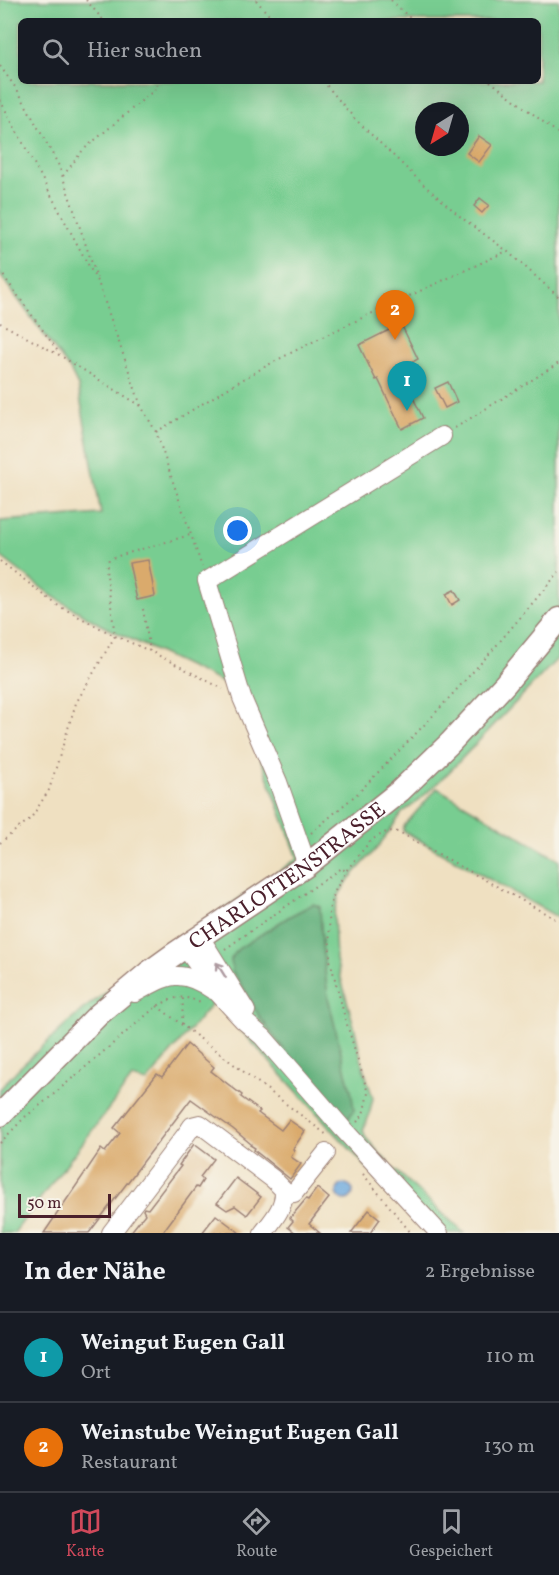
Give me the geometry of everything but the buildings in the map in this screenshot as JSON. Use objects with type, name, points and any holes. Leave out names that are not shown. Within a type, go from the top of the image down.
[{"type":"main road","name":"CHARLOTTENSTRASSE","points":[[0,1115],[111,1003],[192,942],[307,866],[400,791],[450,743],[505,684],[559,618]]},
{"type":"street","points":[[307,866],[278,782],[242,699],[207,581],[442,436]]},
{"type":"street","points":[[192,942],[211,998]]},
{"type":"street","points":[[192,942],[263,1037],[336,1142],[439,1233]]},
{"type":"street","points":[[111,1003],[155,981],[177,975],[186,976],[200,980],[211,998],[263,1037]]},
{"type":"street","points":[[111,1233],[192,1126],[196,1125],[203,1126],[281,1185],[284,1194],[283,1202],[265,1232]]},
{"type":"street","points":[[284,1194],[294,1193],[336,1142]]},
{"type":"path","points":[[86,0],[101,18]]},
{"type":"path","points":[[256,0],[271,18]]},
{"type":"path","points":[[391,0],[410,18]]},
{"type":"path","points":[[0,66],[18,91],[59,166],[141,406],[156,432],[207,581]]},
{"type":"path","points":[[63,176],[83,150],[158,87],[156,84]]},
{"type":"path","points":[[326,84],[354,118],[424,185],[462,218],[507,251],[559,297]]},
{"type":"path","points":[[493,84],[559,134]]},
{"type":"path","points":[[0,100],[99,285]]},
{"type":"path","points":[[156,432],[281,358],[507,251]]},
{"type":"path","points":[[0,271],[61,356]]},
{"type":"path","points":[[0,323],[61,356],[141,406]]},
{"type":"path","points":[[442,436],[559,363]]},
{"type":"path","points":[[0,843],[31,818],[49,790],[76,703],[115,636],[106,568],[109,559],[190,535]]},
{"type":"path","points":[[0,561],[57,605],[242,699]]},
{"type":"path","points":[[299,842],[315,831],[357,793],[428,721],[559,572]]},
{"type":"path","points":[[143,609],[150,651]]},
{"type":"path","points":[[157,1006],[336,1142],[363,1115],[368,1093],[330,960],[329,910],[335,891],[346,871],[371,840],[388,831],[399,832],[559,921]]},
{"type":"path","points":[[217,955],[341,868],[346,871]]},
{"type":"path","points":[[182,1024],[183,996]]},
{"type":"path","points":[[0,1143],[25,1117],[157,1006],[183,996],[211,998]]},
{"type":"path","points":[[358,1169],[411,1233]]},
{"type":"green space","points":[[0,0],[559,0],[559,657],[448,773],[402,813],[378,847],[349,879],[339,895],[334,914],[336,960],[373,1098],[363,1130],[366,1138],[392,1167],[464,1233],[427,1233],[214,1001],[147,1082],[132,1078],[14,1233],[0,1233],[0,1089],[17,1070],[82,1010],[298,858],[234,688],[99,624],[52,596],[0,556],[0,521],[101,514],[78,386],[70,370],[0,275]]},
{"type":"green space","points":[[437,788],[559,860],[559,918],[403,831],[404,826]]},
{"type":"green space","points":[[313,904],[320,907],[328,997],[354,1110],[349,1118],[343,1121],[278,1042],[259,1016],[232,971],[231,959],[238,949]]},
{"type":"water","points":[[342,1184],[348,1184],[353,1192],[351,1198],[342,1200],[337,1195],[337,1189]]},
{"type":"place","name":"Weinstube Weingut Eugen Gall","points":[[395,340]]},
{"type":"place","name":"Weingut Eugen Gall","points":[[407,411]]}]
